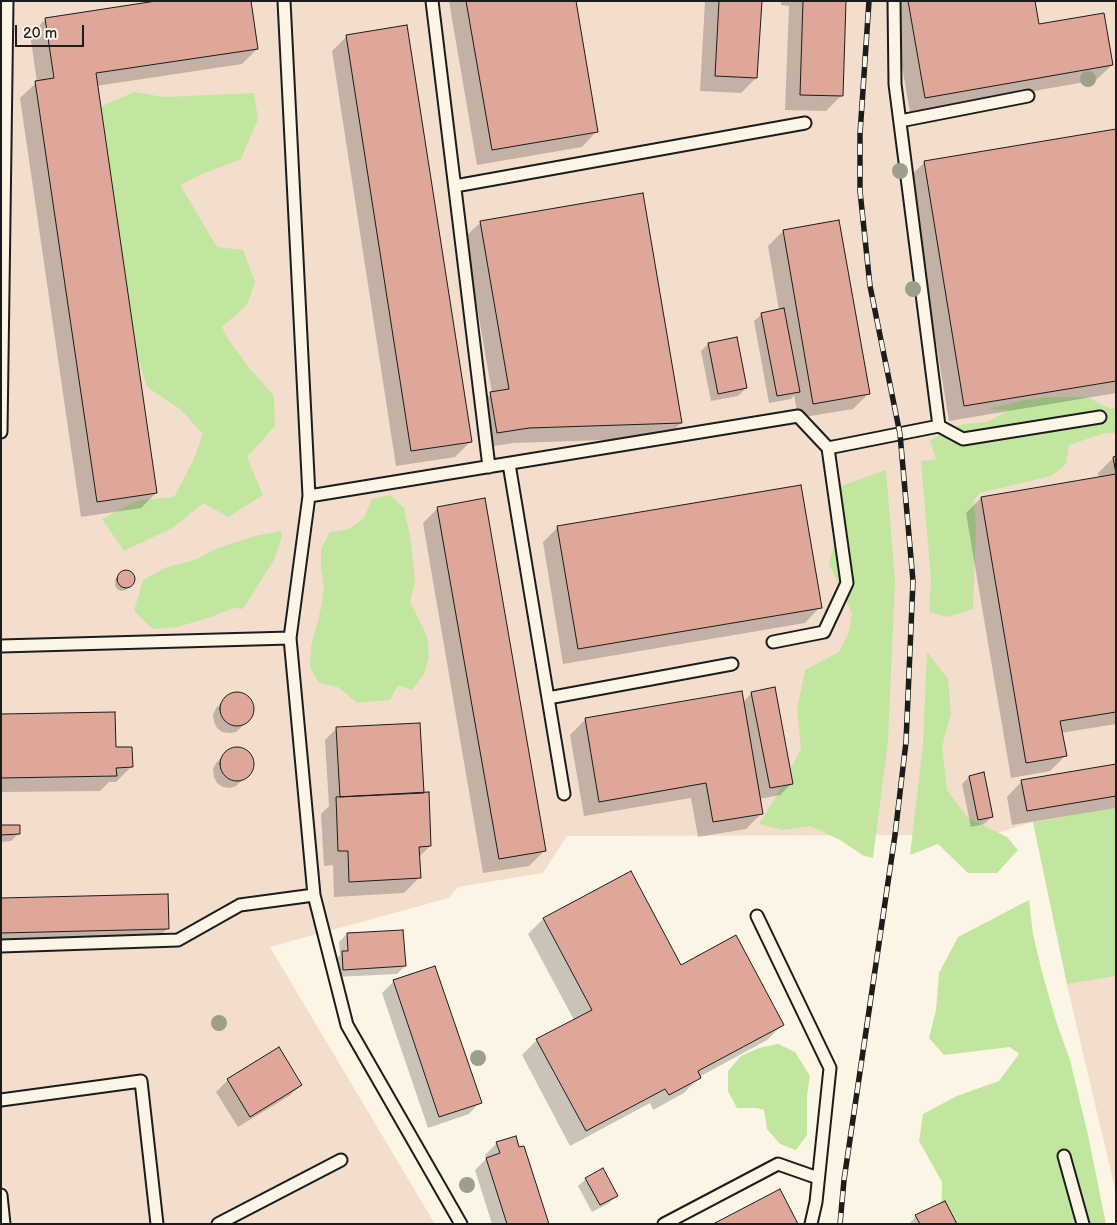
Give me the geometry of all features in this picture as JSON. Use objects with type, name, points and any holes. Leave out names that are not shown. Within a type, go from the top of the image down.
[{"type":"lane","points":[[1,432],[7,1]]},
{"type":"lane","points":[[284,1],[309,496],[290,638],[314,895],[347,1025],[461,1224]]},
{"type":"lane","points":[[432,1],[489,467]]},
{"type":"lane","points":[[894,1],[895,84],[939,426]]},
{"type":"lane","points":[[900,121],[1028,96]]},
{"type":"lane","points":[[455,186],[805,123]]},
{"type":"lane","points":[[309,496],[798,416],[828,448],[847,582],[824,632],[773,642]]},
{"type":"lane","points":[[828,448],[939,426],[963,439],[1100,417]]},
{"type":"lane","points":[[509,464],[564,794]]},
{"type":"lane","points":[[1,646],[290,638]]},
{"type":"lane","points":[[548,698],[732,664]]},
{"type":"lane","points":[[1,946],[178,940],[240,905],[314,895]]},
{"type":"lane","points":[[757,916],[830,1068],[811,1224]]},
{"type":"lane","points":[[1,1100],[141,1081],[157,1224]]},
{"type":"lane","points":[[1064,1156],[1083,1224]]},
{"type":"lane","points":[[218,1224],[341,1160]]},
{"type":"lane","points":[[664,1224],[778,1164],[818,1178]]},
{"type":"lane","points":[[1,1195],[4,1224]]},
{"type":"shaded area","points":[[1,1],[1116,1],[1116,1193],[1069,994],[1033,822],[991,835],[567,836],[543,873],[458,887],[449,898],[270,947],[435,1224],[1,1224]]},
{"type":"green space","points":[[134,92],[164,97],[254,93],[258,119],[241,159],[180,185],[217,247],[243,250],[255,282],[247,305],[222,327],[228,339],[250,369],[274,396],[275,426],[247,457],[263,495],[228,517],[203,503],[174,527],[124,551],[102,519],[139,500],[174,497],[193,461],[203,434],[180,409],[147,387],[118,294],[98,108]]},
{"type":"green space","points":[[1048,397],[1087,397],[1111,409],[1116,406],[1116,433],[1105,433],[1069,445],[1066,464],[1051,476],[980,493],[974,500],[976,525],[973,609],[947,617],[929,612],[931,580],[921,461],[936,459],[930,441],[946,430],[964,424],[987,422],[1009,410],[988,409],[1025,400]]},
{"type":"green space","points":[[886,470],[895,581],[888,741],[873,858],[864,856],[840,840],[811,826],[783,830],[759,824],[777,795],[801,749],[797,709],[805,670],[839,652],[849,632],[852,613],[829,564],[838,526],[838,487]]},
{"type":"green space","points":[[390,495],[404,508],[411,542],[415,581],[410,601],[427,636],[429,656],[424,674],[412,690],[398,685],[390,700],[357,703],[338,687],[319,683],[310,667],[311,647],[324,588],[321,549],[330,532],[349,529],[364,518],[372,499]]},
{"type":"green space","points":[[281,531],[282,536],[274,560],[243,609],[234,608],[178,627],[153,629],[134,611],[143,580],[167,567],[195,560],[218,548],[255,536]]},
{"type":"green space","points":[[927,652],[948,679],[951,714],[942,747],[947,790],[967,817],[1007,837],[1018,850],[997,873],[968,873],[938,844],[910,855],[923,744]]},
{"type":"green space","points":[[1116,808],[1116,976],[1067,984],[1033,822]]},
{"type":"green space","points":[[1029,900],[1033,934],[1042,972],[1070,1060],[1088,1135],[1106,1224],[941,1224],[942,1182],[919,1141],[923,1114],[957,1096],[999,1081],[1019,1054],[1010,1047],[944,1055],[929,1038],[936,1010],[939,973],[958,937]]},
{"type":"green space","points":[[778,1044],[795,1052],[810,1076],[807,1096],[807,1135],[796,1150],[780,1144],[767,1129],[764,1110],[737,1108],[728,1091],[728,1071],[741,1056],[759,1048]]},
{"type":"building","points":[[156,1],[251,1],[258,49],[96,73],[157,493],[97,502],[35,81],[54,78],[45,18]]},
{"type":"building","points":[[466,1],[576,1],[598,132],[492,150]]},
{"type":"building","points":[[719,1],[762,1],[757,78],[715,76]]},
{"type":"building","points":[[803,1],[846,1],[843,96],[800,95]]},
{"type":"building","points":[[908,1],[1035,1],[1039,24],[1104,13],[1113,65],[925,98]]},
{"type":"building","points":[[407,25],[472,442],[411,451],[346,35]]},
{"type":"building","points":[[1116,129],[1116,381],[964,406],[924,161]]},
{"type":"building","points":[[643,193],[682,423],[529,428],[497,433],[490,392],[509,389],[480,221]]},
{"type":"building","points":[[839,220],[870,394],[813,404],[783,230]]},
{"type":"building","points":[[784,308],[800,392],[777,396],[761,313]]},
{"type":"building","points":[[737,337],[747,388],[718,394],[708,343]]},
{"type":"building","points":[[1116,456],[1116,474],[1113,457]]},
{"type":"building","points":[[1116,474],[1116,712],[1060,721],[1067,756],[1026,763],[981,497]]},
{"type":"building","points":[[801,485],[822,608],[578,649],[557,526]]},
{"type":"building","points":[[485,498],[546,851],[499,859],[437,507]]},
{"type":"building","points":[[126,570],[132,573],[135,579],[132,585],[126,588],[120,585],[117,579],[120,573]]},
{"type":"building","points":[[775,687],[793,784],[770,788],[751,692]]},
{"type":"building","points":[[742,691],[763,814],[713,822],[706,783],[599,802],[585,718]]},
{"type":"building","points":[[237,692],[249,697],[254,709],[249,721],[237,726],[225,721],[220,709],[225,697]]},
{"type":"building","points":[[115,712],[116,747],[132,747],[133,767],[116,768],[117,776],[1,778],[1,714]]},
{"type":"building","points":[[420,723],[424,793],[340,797],[336,727]]},
{"type":"building","points":[[237,747],[249,752],[254,764],[249,776],[237,781],[225,776],[220,764],[225,752]]},
{"type":"building","points":[[1116,764],[1116,796],[1027,811],[1021,780]]},
{"type":"building","points":[[984,772],[993,817],[978,820],[969,776]]},
{"type":"building","points":[[429,792],[431,846],[419,847],[421,878],[349,882],[348,851],[338,851],[336,797]]},
{"type":"building","points":[[1,825],[20,825],[20,834],[1,835]]},
{"type":"building","points":[[631,871],[681,965],[736,935],[784,1025],[698,1071],[701,1078],[669,1095],[665,1089],[586,1131],[536,1039],[592,1010],[543,918]]},
{"type":"building","points":[[168,894],[169,929],[1,933],[1,898]]},
{"type":"building","points":[[403,930],[406,966],[343,970],[342,951],[348,951],[347,933]]},
{"type":"building","points":[[435,966],[482,1103],[439,1117],[393,980]]},
{"type":"building","points":[[279,1047],[302,1085],[250,1117],[227,1079]]},
{"type":"building","points":[[516,1136],[519,1147],[524,1146],[549,1224],[507,1224],[486,1158],[500,1153],[496,1142]]},
{"type":"building","points":[[603,1168],[618,1196],[600,1205],[585,1178]]},
{"type":"building","points":[[780,1189],[798,1224],[713,1224]]},
{"type":"building","points":[[945,1201],[957,1224],[920,1224],[915,1215]]},
{"type":"railway","points":[[840,1224],[844,1180],[895,835],[906,742],[913,581],[900,434],[870,286],[860,191],[860,134],[869,1]]}]
